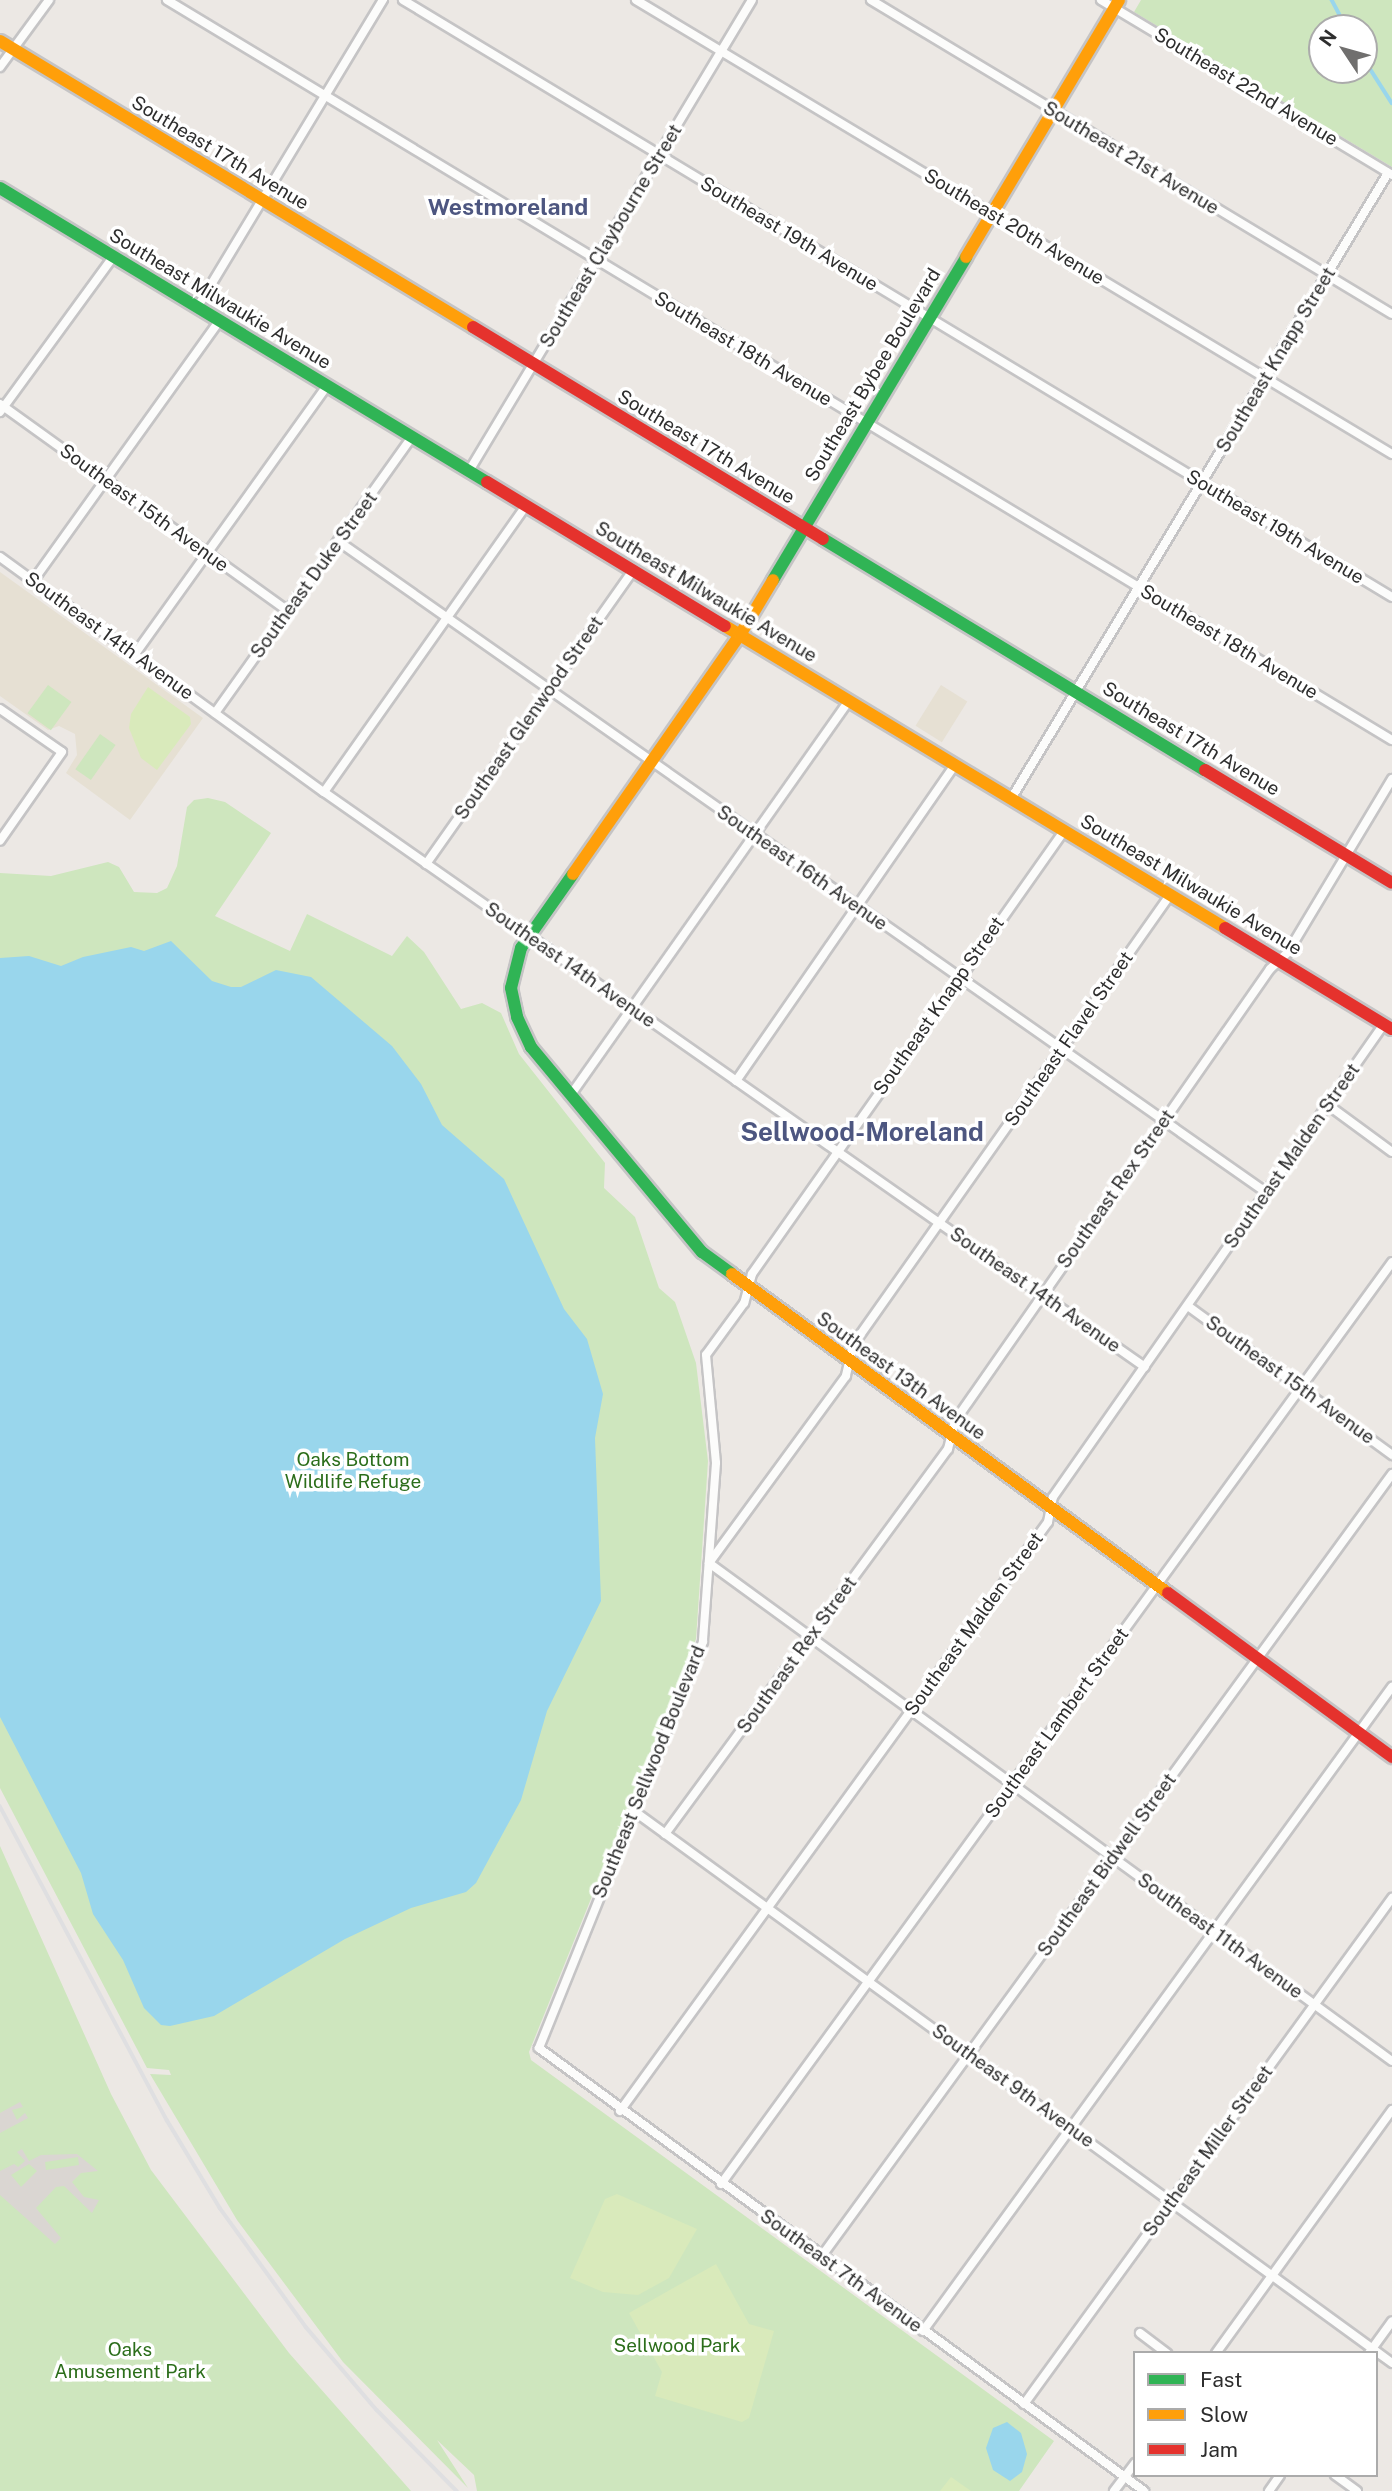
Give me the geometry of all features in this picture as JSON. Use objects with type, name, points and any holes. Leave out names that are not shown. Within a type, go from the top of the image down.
[{"type":"street","points":[[0,67],[49,0]]},
{"type":"street","name":"Southeast 18th Avenue","points":[[167,0],[1392,740]]},
{"type":"street","points":[[197,308],[383,0]]},
{"type":"street","name":"Southeast 19th Avenue","points":[[403,0],[1392,597]]},
{"type":"street","name":"Southeast 20th Avenue","points":[[636,0],[1392,454]]},
{"type":"street","name":"Southeast Claybourne Street","points":[[468,471],[752,0]]},
{"type":"street","name":"Southeast 21st Avenue","points":[[871,0],[1392,314]]},
{"type":"street","name":"Southeast 22nd Avenue","points":[[1101,0],[1117,4],[1390,174]]},
{"type":"street","name":"Southeast Bybee Boulevard","points":[[530,936],[740,635],[1117,4]]},
{"type":"street","name":"Southeast 17th Avenue","points":[[0,41],[1392,883]]},
{"type":"street","name":"Southeast Knapp Street","points":[[1011,799],[1390,174]]},
{"type":"street","name":"Southeast Milwaukie Avenue","points":[[1,191],[1388,1026]]},
{"type":"street","points":[[1,408],[113,257]]},
{"type":"street","points":[[33,581],[219,321]]},
{"type":"street","points":[[135,654],[327,386]]},
{"type":"street","name":"Southeast 15th Avenue","points":[[1,408],[288,611]]},
{"type":"street","name":"Southeast Duke Street","points":[[215,713],[412,437]]},
{"type":"street","points":[[324,792],[526,506]]},
{"type":"street","name":"Southeast 16th Avenue","points":[[338,541],[1267,1193]]},
{"type":"street","name":"Southeast 14th Avenue","points":[[0,557],[324,792],[1145,1367]]},
{"type":"street","name":"Southeast Glenwood Street","points":[[426,864],[633,571]]},
{"type":"street","points":[[570,1096],[849,701]]},
{"type":"street","points":[[0,709],[62,752],[0,841]]},
{"type":"street","points":[[736,1081],[955,765]]},
{"type":"street","name":"Southeast Rex Street","points":[[665,1834],[948,1449],[955,1421],[1040,1296],[1279,961],[1392,779]]},
{"type":"street","name":"Southeast Knapp Street","points":[[748,1288],[752,1274],[1064,831]]},
{"type":"street","name":"Southeast Flavel Street","points":[[709,1563],[846,1376],[853,1345],[1170,895]]},
{"type":"street","name":"Southeast 13th Avenue","points":[[530,936],[513,970],[511,988],[517,1017],[531,1047],[682,1232],[748,1288],[1392,1757]]},
{"type":"street","name":"Southeast Malden Street","points":[[620,2111],[1048,1521],[1053,1497],[1328,1105],[1388,1026]]},
{"type":"street","points":[[1328,1105],[1392,1152]]},
{"type":"street","name":"Southeast Lambert Street","points":[[721,2184],[1392,1262]]},
{"type":"street","name":"Southeast Sellwood Boulevard","points":[[539,2050],[703,1642],[716,1463],[705,1357],[744,1303],[748,1288]]},
{"type":"street","name":"Southeast 15th Avenue","points":[[1188,1306],[1392,1455]]},
{"type":"street","name":"Southeast Bidwell Street","points":[[821,2257],[1392,1474]]},
{"type":"street","name":"Southeast 11th Avenue","points":[[709,1563],[1392,2061]]},
{"type":"street","points":[[923,2331],[1392,1687]]},
{"type":"street","name":"Southeast 9th Avenue","points":[[634,1811],[1272,2275],[1370,2351]]},
{"type":"street","name":"Southeast Miller Street","points":[[1024,2404],[1392,1898]]},
{"type":"street","name":"Southeast 7th Avenue","points":[[539,2050],[1144,2491]]},
{"type":"street","points":[[1217,2351],[1392,2110]]},
{"type":"street","points":[[1370,2351],[1392,2321]]},
{"type":"street","points":[[1140,2333],[1164,2351]]},
{"type":"street","points":[[1114,2491],[1133,2466]]},
{"type":"street","points":[[1338,2477],[1357,2491]]},
{"type":"shaded area","points":[[0,572],[203,718],[130,820],[66,773],[77,755],[75,734],[59,726],[48,730],[0,696]]},
{"type":"shaded area","points":[[941,685],[967,701],[942,742],[916,726]]},
{"type":"shaded area","points":[[20,2102],[23,2107],[12,2110],[17,2120],[25,2113],[28,2118],[0,2133],[0,2113]]},
{"type":"shaded area","points":[[22,2149],[29,2161],[41,2155],[77,2154],[98,2171],[81,2173],[72,2182],[84,2197],[99,2200],[92,2213],[64,2186],[56,2187],[36,2208],[61,2238],[55,2244],[0,2195],[0,2171],[14,2164],[18,2167],[25,2161],[17,2152]],"holes":[[[78,2157],[79,2165],[46,2170],[45,2162]],[[29,2164],[37,2171],[21,2187],[11,2175]]]},
{"type":"green space","points":[[1141,0],[1392,0],[1392,167],[1134,12]]},
{"type":"green space","points":[[48,685],[71,702],[51,730],[27,713]]},
{"type":"green space","points":[[148,687],[190,717],[191,724],[157,770],[141,758],[129,728],[131,714]]},
{"type":"green space","points":[[100,734],[116,745],[91,780],[75,769]]},
{"type":"green space","name":"Oaks Bottom Wildlife Refuge","points":[[208,798],[225,802],[271,833],[215,916],[290,951],[307,914],[392,956],[407,936],[424,952],[461,1009],[482,1003],[501,1013],[519,1054],[605,1163],[604,1188],[635,1217],[659,1288],[675,1302],[696,1363],[708,1461],[696,1639],[529,2052],[531,2060],[1054,2441],[1019,2491],[477,2491],[474,2475],[437,2440],[468,2488],[343,2362],[237,2220],[150,2074],[171,2075],[169,2070],[147,2068],[0,1788],[0,873],[51,876],[108,862],[119,867],[134,892],[157,893],[167,888],[177,866],[187,807],[194,800]]},
{"type":"green space","name":"Oaks Amusement Park","points":[[0,1846],[111,2094],[151,2170],[289,2353],[411,2491],[0,2491]]},
{"type":"green space","points":[[617,2194],[697,2229],[669,2278],[638,2295],[603,2292],[570,2278],[605,2199]]},
{"type":"green space","name":"Sellwood Park","points":[[716,2264],[749,2324],[774,2331],[749,2418],[742,2422],[655,2396],[662,2372],[629,2313]]},
{"type":"green space","points":[[951,2477],[971,2491],[940,2491]]},
{"type":"water","name":"Oaks Bottom Wildlife Refuge","points":[[171,941],[212,981],[231,987],[241,987],[276,970],[311,977],[392,1046],[421,1084],[442,1125],[504,1179],[564,1309],[587,1339],[603,1394],[595,1438],[601,1601],[547,1711],[521,1800],[476,1883],[466,1892],[411,1908],[345,1939],[214,2016],[170,2026],[161,2025],[144,2008],[123,1960],[93,1914],[81,1873],[0,1717],[0,958],[29,956],[61,966],[83,957],[131,947],[144,951]]},
{"type":"water","points":[[1007,2422],[1021,2433],[1027,2454],[1022,2472],[1010,2481],[993,2470],[986,2448],[993,2428]]},
{"type":"waterway","points":[[1332,0],[1340,14]]},
{"type":"waterway","points":[[1378,81],[1392,103]]},
{"type":"railway","points":[[0,1806],[167,2120],[220,2208],[306,2327],[377,2410],[457,2491]]},
{"type":"traffic: fast","points":[[0,188],[487,482]]},
{"type":"traffic: fast","points":[[773,580],[966,257]]},
{"type":"traffic: fast","points":[[823,539],[1205,770]]},
{"type":"traffic: fast","points":[[573,874],[521,948],[511,988],[517,1017],[531,1047],[702,1252],[732,1274]]},
{"type":"traffic: slow","points":[[966,257],[1119,0]]},
{"type":"traffic: slow","points":[[0,41],[473,327]]},
{"type":"traffic: slow","points":[[573,874],[740,635],[773,580]]},
{"type":"traffic: slow","points":[[725,626],[1225,928]]},
{"type":"traffic: slow","points":[[732,1274],[1168,1593]]},
{"type":"traffic: jam","points":[[473,327],[823,539]]},
{"type":"traffic: jam","points":[[487,482],[725,626]]},
{"type":"traffic: jam","points":[[1205,770],[1392,883]]},
{"type":"traffic: jam","points":[[1225,928],[1392,1029]]},
{"type":"traffic: jam","points":[[1168,1593],[1392,1757]]},
{"type":"district","name":"Westmoreland","points":[[508,207]]},
{"type":"district","name":"Sellwood-Moreland","points":[[862,1132]]}]
